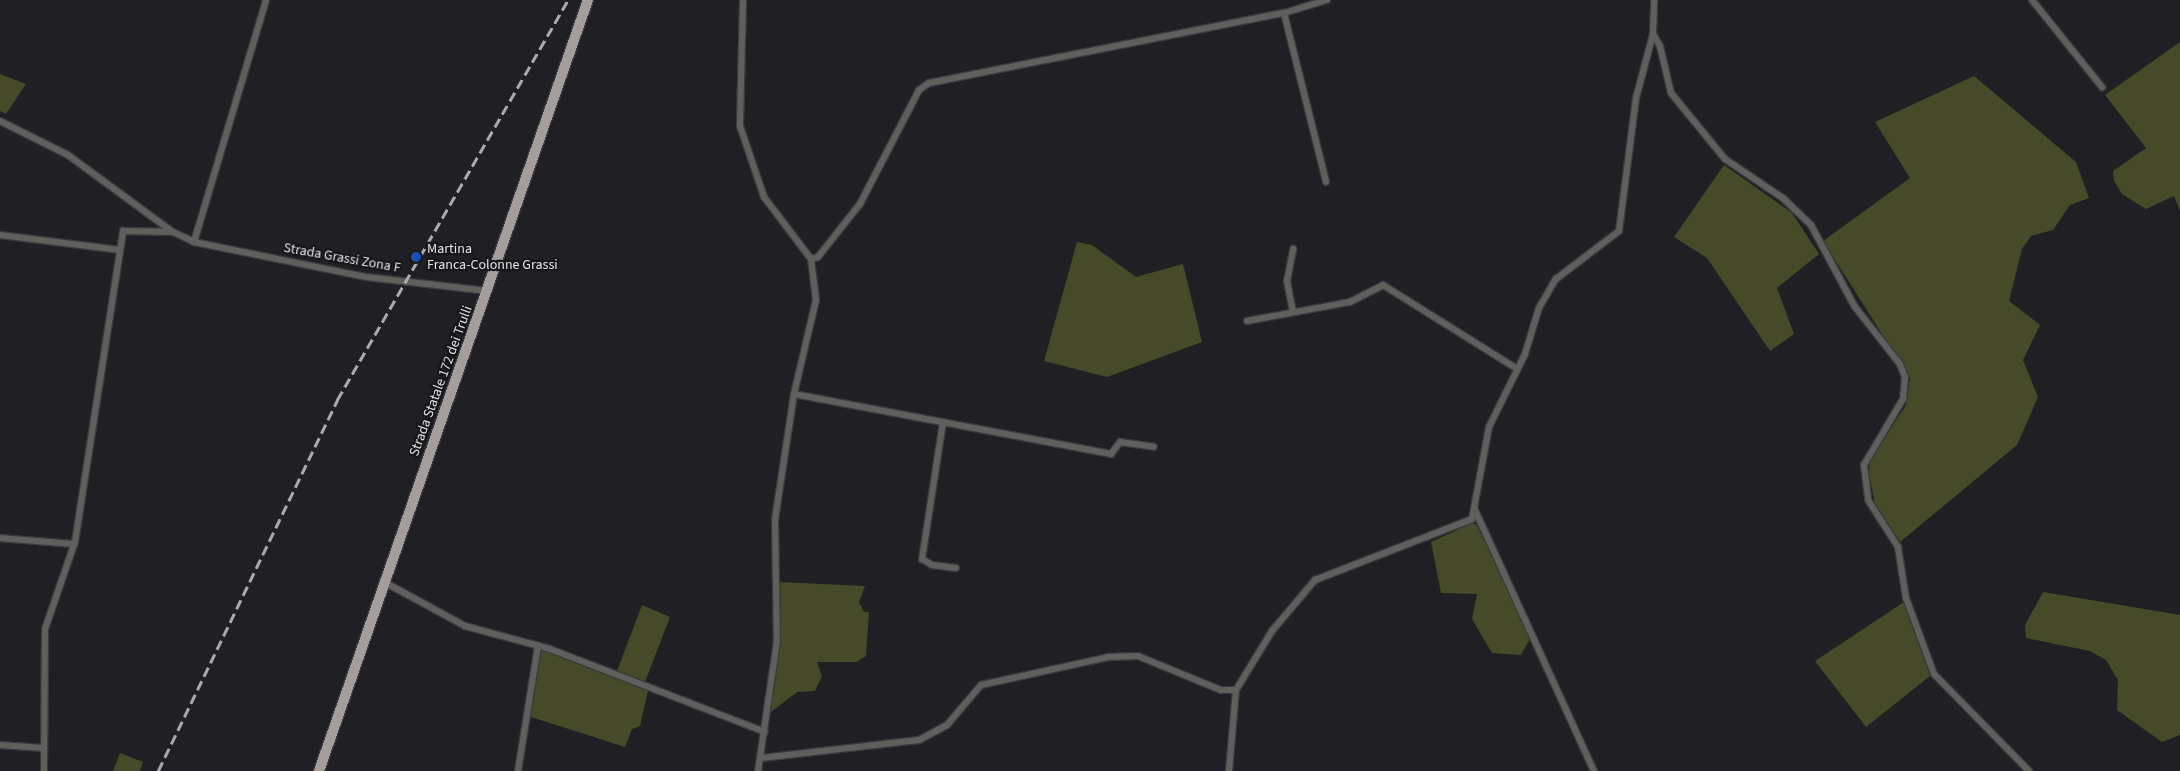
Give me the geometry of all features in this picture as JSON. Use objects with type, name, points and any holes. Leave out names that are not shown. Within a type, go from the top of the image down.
[{"type":"main road","name":"Strada Statale 172 dei Trulli","points":[[319,771],[588,0]]},
{"type":"street","points":[[194,242],[266,0]]},
{"type":"street","points":[[743,0],[740,126],[764,197],[811,259],[816,300],[794,394],[775,520],[776,641],[765,732],[758,771]]},
{"type":"street","points":[[811,259],[818,257],[860,204],[919,90],[929,83],[1284,13],[1327,0]]},
{"type":"street","points":[[1229,771],[1236,690],[1272,631],[1315,580],[1466,524],[1475,510],[1489,427],[1556,279],[1619,231],[1636,98],[1653,34],[1654,0]]},
{"type":"street","points":[[2032,0],[2102,87]]},
{"type":"street","points":[[1284,13],[1326,182]]},
{"type":"street","points":[[1653,34],[1660,46],[1671,93],[1725,160],[1800,212],[1855,306],[1900,364],[1905,378],[1903,399],[1864,465],[1868,500],[1898,547],[1906,598],[1934,674],[2029,771]]},
{"type":"street","name":"Strada Grassi Zona F","points":[[0,121],[68,155],[173,232],[194,242],[357,275],[488,290]]},
{"type":"street","points":[[44,771],[45,629],[74,544],[120,250],[127,228],[173,232]]},
{"type":"street","points":[[0,235],[120,250]]},
{"type":"street","points":[[1293,249],[1287,281],[1293,312]]},
{"type":"street","points":[[1247,322],[1362,299],[1383,284],[1516,368]]},
{"type":"street","points":[[794,394],[1111,454],[1120,442],[1154,448]]},
{"type":"street","points":[[943,422],[922,559],[932,565],[956,568]]},
{"type":"street","points":[[1475,510],[1594,771]]},
{"type":"street","points":[[0,538],[74,544]]},
{"type":"street","points":[[384,582],[436,614],[538,646],[765,732]]},
{"type":"street","points":[[518,771],[538,646]]},
{"type":"street","points":[[761,758],[919,740],[947,725],[981,685],[1114,656],[1138,656],[1221,690],[1236,690]]},
{"type":"street","points":[[0,745],[44,748]]},
{"type":"green space","points":[[2180,42],[2180,211],[2174,196],[2146,209],[2122,194],[2114,181],[2113,171],[2146,148],[2105,95]]},
{"type":"green space","points":[[0,74],[26,84],[6,114],[0,111]]},
{"type":"green space","points":[[1974,76],[2076,162],[2089,198],[2070,205],[2053,230],[2031,236],[2022,249],[2009,301],[2040,325],[2023,360],[2038,397],[2017,445],[1900,542],[1875,504],[1869,474],[1870,460],[1906,405],[1910,378],[1823,241],[1910,178],[1875,122]]},
{"type":"green space","points":[[1724,165],[1792,213],[1819,254],[1777,288],[1794,334],[1770,351],[1707,258],[1674,237]]},
{"type":"green space","points":[[1077,242],[1092,245],[1136,277],[1183,264],[1202,342],[1107,377],[1044,361]]},
{"type":"green space","points":[[1472,523],[1477,525],[1531,637],[1521,655],[1492,653],[1472,619],[1477,594],[1441,593],[1431,542]]},
{"type":"green space","points":[[778,582],[865,586],[859,602],[864,612],[869,612],[866,656],[856,662],[817,662],[822,676],[815,691],[797,692],[771,712]]},
{"type":"green space","points":[[2043,592],[2180,615],[2180,735],[2162,742],[2117,710],[2118,680],[2106,660],[2090,651],[2026,638],[2025,625]]},
{"type":"green space","points":[[1904,602],[1930,676],[1866,727],[1815,661]]},
{"type":"green space","points":[[642,605],[670,617],[645,682],[648,691],[640,726],[632,729],[625,747],[528,716],[541,649],[617,671]]},
{"type":"green space","points":[[120,753],[143,762],[140,771],[113,771]]},
{"type":"railway","points":[[158,771],[337,400],[568,0]]},
{"type":"place","name":"Martina Franca-Colonne Grassi","points":[[416,257]]}]
